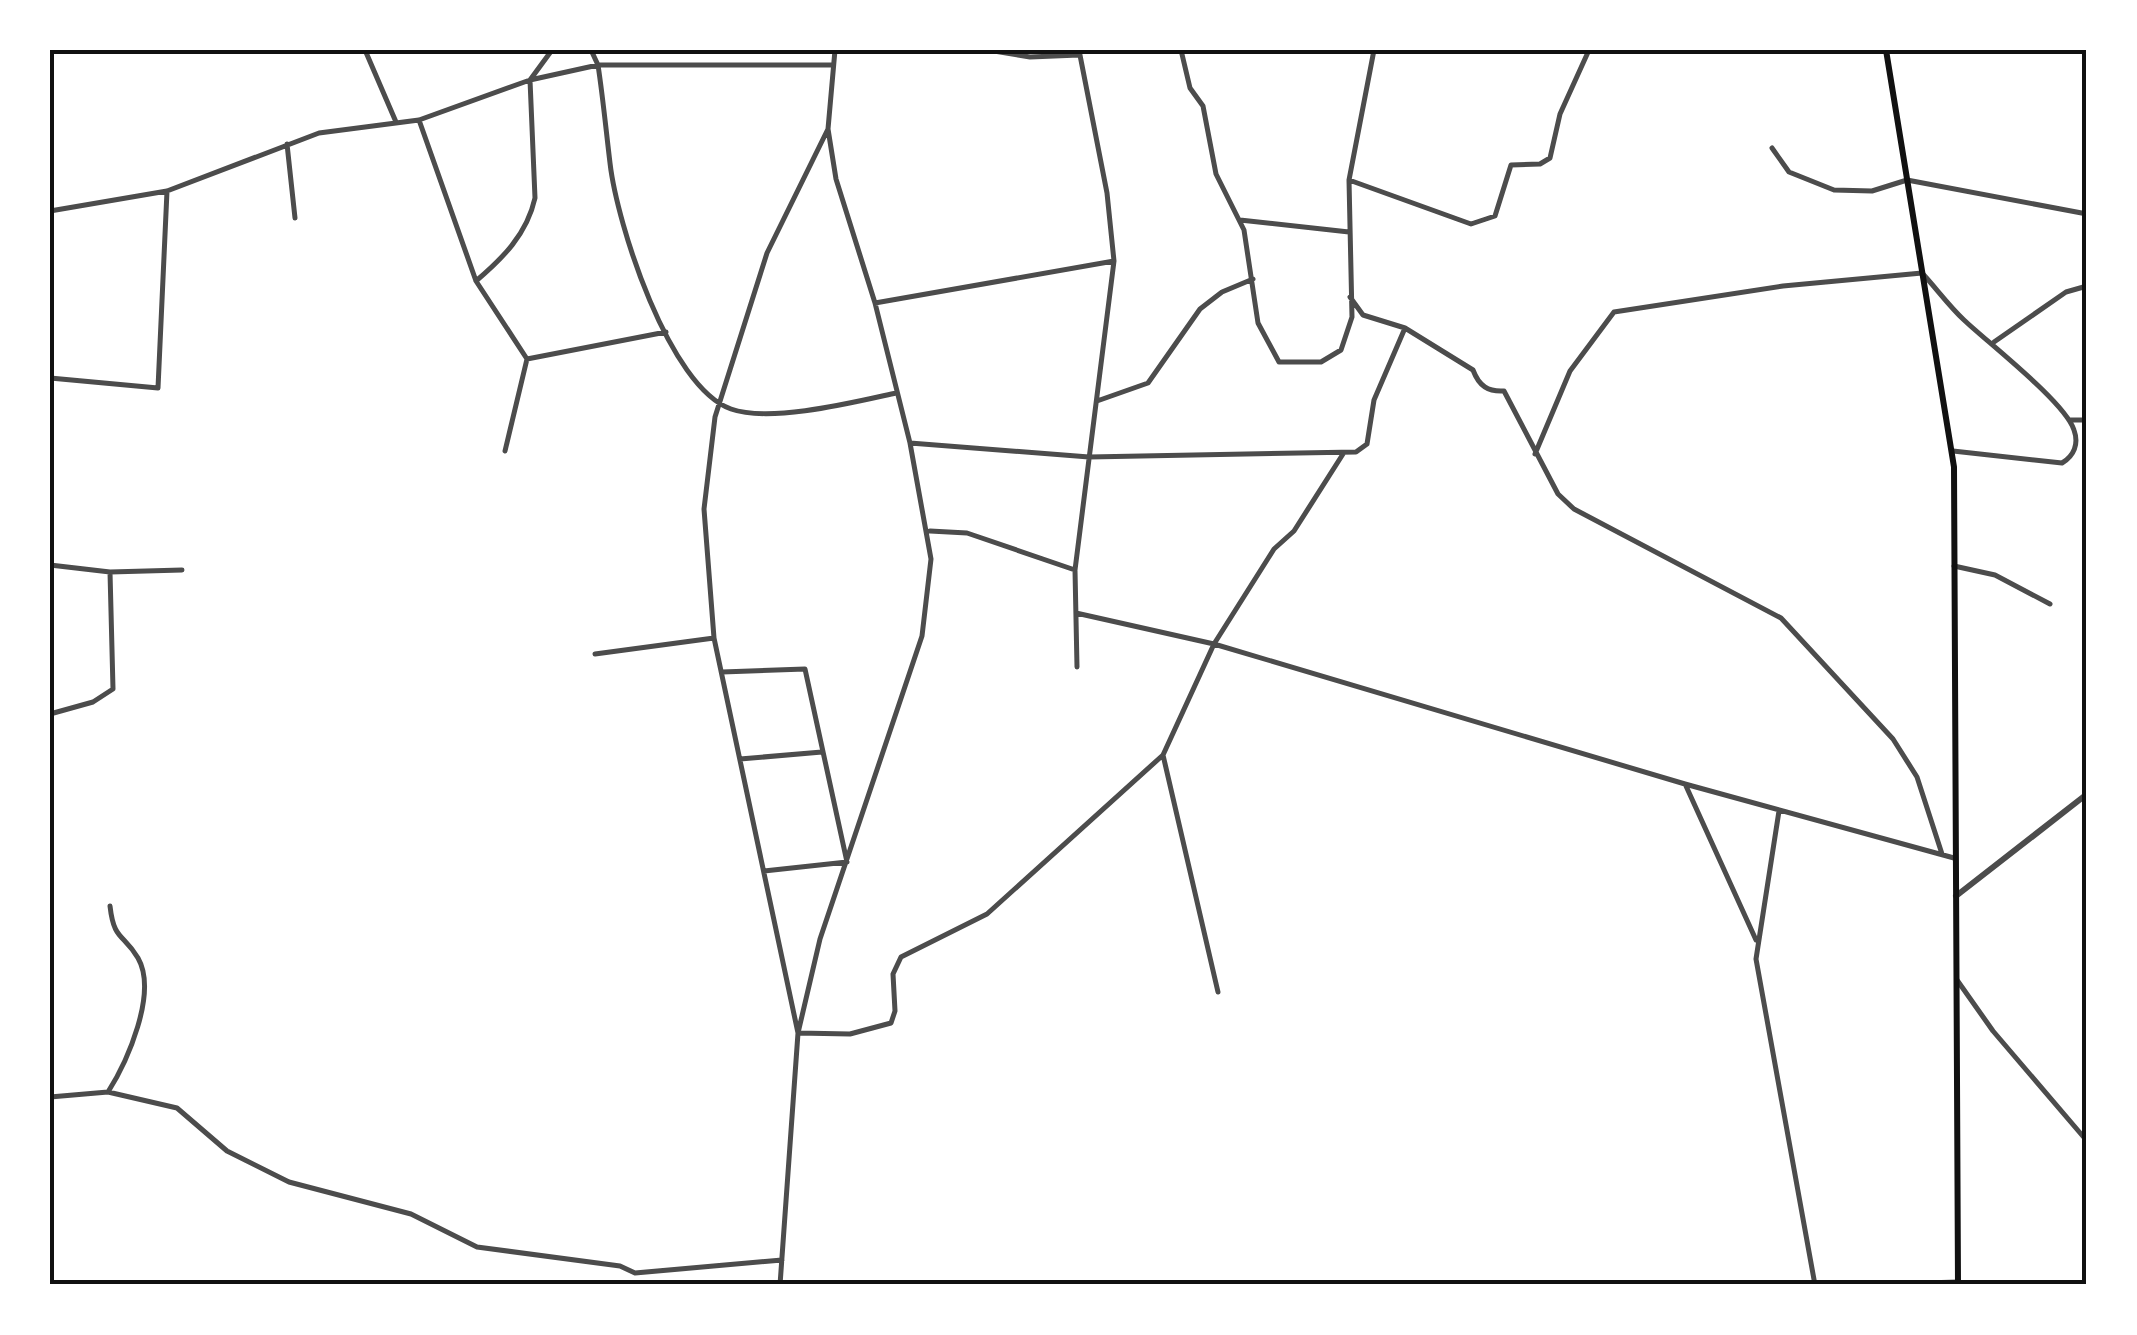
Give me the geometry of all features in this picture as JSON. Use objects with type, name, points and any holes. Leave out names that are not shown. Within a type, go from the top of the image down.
[{"type":"main road","points":[[1886,50],[1953,451],[1958,1284]]},
{"type":"street","points":[[365,50],[396,122]]},
{"type":"street","points":[[476,282],[520,235],[532,214],[535,198],[530,80],[552,50]]},
{"type":"street","points":[[591,50],[598,65],[617,200],[644,288],[694,378],[720,403],[734,410],[790,410],[896,393]]},
{"type":"street","points":[[780,1285],[798,1033],[820,939],[922,636],[929,592],[930,532],[910,443],[876,303],[836,179],[828,129],[835,50]]},
{"type":"street","points":[[988,50],[1030,57],[1079,52],[1107,193],[1114,261],[1076,570],[1077,666]]},
{"type":"street","points":[[1182,50],[1190,88],[1203,106],[1216,174],[1240,220],[1258,322],[1279,362],[1321,362],[1341,350],[1352,317],[1349,180],[1374,50]]},
{"type":"street","points":[[1349,180],[1471,224],[1488,221],[1495,216],[1510,165],[1540,164],[1550,158],[1560,114],[1589,50]]},
{"type":"street","points":[[50,211],[168,191],[319,133],[419,120],[530,80],[598,65],[833,65]]},
{"type":"street","points":[[419,120],[476,282],[527,359],[506,451]]},
{"type":"street","points":[[798,1033],[714,638],[704,509],[720,403],[767,253],[828,129]]},
{"type":"street","points":[[286,144],[294,218]]},
{"type":"street","points":[[1772,148],[1789,172],[1834,190],[1872,191],[1907,180],[2087,214]]},
{"type":"street","points":[[50,378],[158,388],[168,191]]},
{"type":"street","points":[[1240,220],[1348,232]]},
{"type":"street","points":[[876,303],[1114,261]]},
{"type":"street","points":[[1535,454],[1570,371],[1614,312],[1783,286],[1922,272],[1964,321],[1994,342],[2003,358],[2070,420],[2076,448],[2062,463],[1953,451]]},
{"type":"street","points":[[1097,400],[1148,383],[1200,309],[1222,292],[1253,279]]},
{"type":"street","points":[[1994,342],[2066,292],[2087,286]]},
{"type":"street","points":[[1350,297],[1364,314],[1405,328],[1473,370],[1477,381],[1491,392],[1504,391],[1558,494],[1574,509],[1772,611],[1798,634],[1906,758],[1934,820],[1942,855]]},
{"type":"street","points":[[910,443],[1089,457],[1343,454],[1367,444],[1374,400],[1405,328]]},
{"type":"street","points":[[527,359],[666,332]]},
{"type":"street","points":[[2070,420],[2087,420]]},
{"type":"street","points":[[798,1033],[850,1034],[890,1023],[896,1011],[892,974],[901,957],[988,914],[1163,755],[1214,644],[1274,549],[1294,532],[1343,454]]},
{"type":"street","points":[[930,532],[967,533],[1076,570]]},
{"type":"street","points":[[50,565],[110,572],[182,570]]},
{"type":"street","points":[[1954,566],[1994,574],[2050,604]]},
{"type":"street","points":[[50,714],[93,702],[113,689],[110,572]]},
{"type":"street","points":[[1076,613],[1214,644],[1685,784],[1954,858]]},
{"type":"street","points":[[595,654],[714,638]]},
{"type":"street","points":[[722,672],[805,669],[848,862]]},
{"type":"street","points":[[740,759],[822,752]]},
{"type":"street","points":[[1163,755],[1218,992]]},
{"type":"street","points":[[1685,784],[1757,943]]},
{"type":"street","points":[[1954,896],[2087,794]]},
{"type":"street","points":[[1779,811],[1756,960],[1815,1285]]},
{"type":"street","points":[[764,871],[848,862]]},
{"type":"street","points":[[108,1092],[136,1035],[142,978],[140,961],[114,933],[110,906]]},
{"type":"street","points":[[1956,978],[1994,1032],[2087,1140]]},
{"type":"street","points":[[50,1097],[108,1092],[186,1112],[227,1151],[289,1182],[411,1214],[483,1249],[620,1266],[636,1273],[782,1260]]},
{"type":"street","points":[[1859,1285],[1958,1284]]}]
